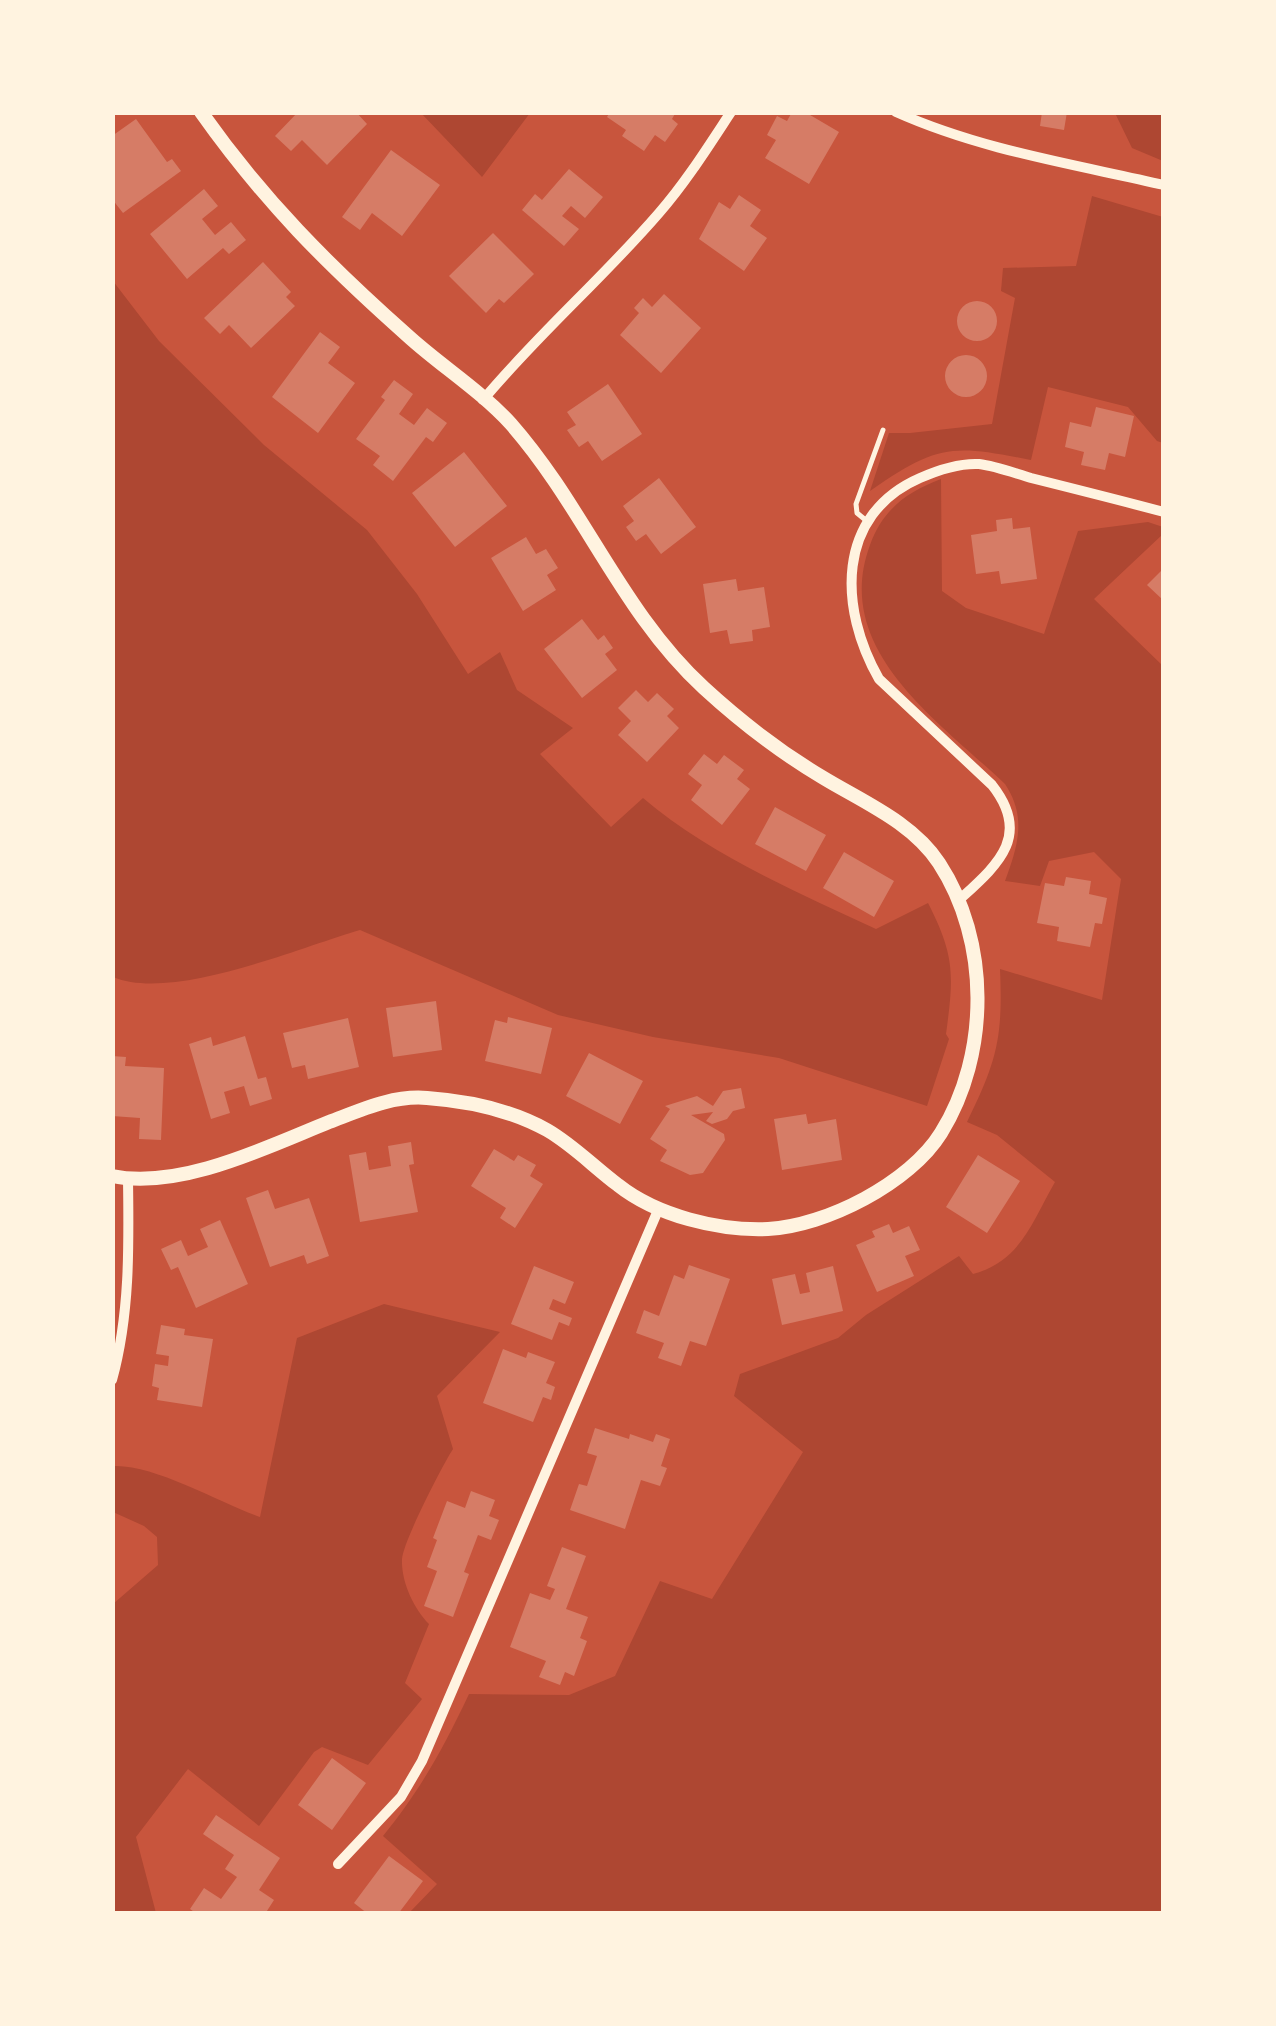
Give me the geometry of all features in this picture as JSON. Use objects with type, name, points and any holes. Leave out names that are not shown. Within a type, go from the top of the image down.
[{"type":"street","points":[[112,1380],[120,1353],[125,1307],[120,1178],[196,1170],[232,1160],[379,1102],[424,1097],[502,1110],[522,1118],[597,1165],[620,1188],[659,1208],[709,1223],[745,1229],[775,1228],[852,1206],[922,1158],[942,1132],[958,1097],[977,1024],[979,992],[974,962],[958,901],[939,863],[914,835],[882,811],[817,774],[741,720],[661,644],[610,572],[555,480],[508,421],[305,242],[254,184],[200,112]]},
{"type":"street","points":[[483,400],[517,359],[657,215],[694,170],[731,112]]},
{"type":"street","points":[[896,112],[942,132],[992,147],[1164,185]]},
{"type":"street","points":[[958,901],[999,864],[1011,822],[1006,802],[992,785],[879,679],[867,658],[857,636],[850,602],[851,572],[858,542],[868,522],[896,488],[935,471],[979,464],[1164,512]]},
{"type":"street","points":[[338,1864],[401,1797],[422,1760],[659,1208]]},
{"type":"lane","points":[[868,522],[857,513],[856,504],[883,430]]},
{"type":"shaded area","points":[[421,113],[530,113],[482,177]]},
{"type":"shaded area","points":[[1115,113],[1163,113],[1163,161],[1132,148]]},
{"type":"shaded area","points":[[1092,196],[1163,217],[1163,443],[1128,407],[1048,387],[1031,460],[982,451],[946,452],[912,464],[870,491],[889,433],[992,424],[1015,298],[1001,291],[1003,268],[1076,266]]},
{"type":"shaded area","points":[[113,281],[159,341],[264,445],[367,530],[417,594],[468,674],[500,652],[517,690],[573,728],[540,754],[611,827],[643,798],[725,855],[876,929],[928,903],[948,952],[951,981],[946,1034],[949,1039],[927,1106],[779,1058],[653,1037],[558,1015],[360,930],[201,978],[138,983],[113,977]]},
{"type":"shaded area","points":[[941,479],[942,591],[966,608],[1044,634],[1078,531],[1148,522],[1163,527],[1163,534],[1094,599],[1163,666],[1163,1913],[409,1913],[437,1884],[383,1836],[430,1768],[469,1694],[569,1695],[615,1676],[660,1581],[712,1599],[803,1452],[734,1396],[740,1374],[838,1338],[866,1315],[959,1256],[973,1274],[1003,1260],[1032,1225],[1055,1182],[997,1135],[967,1122],[996,1048],[1000,969],[1102,1000],[1121,879],[1094,852],[1049,861],[1040,886],[1005,881],[1018,832],[1012,796],[1005,784],[923,708],[878,650],[865,618],[862,583],[870,545],[882,521],[898,503]]},
{"type":"shaded area","points":[[384,1304],[500,1332],[437,1396],[453,1449],[416,1521],[402,1559],[409,1595],[429,1624],[405,1683],[422,1699],[368,1765],[322,1747],[314,1752],[259,1826],[188,1769],[136,1837],[156,1913],[113,1913],[113,1604],[158,1565],[157,1537],[144,1526],[113,1512],[113,1466],[166,1477],[260,1517],[297,1338]]},
{"type":"building","points":[[298,112],[356,112],[367,124],[327,165],[302,140],[291,151],[275,136]]},
{"type":"building","points":[[610,112],[676,112],[672,119],[678,124],[665,142],[655,135],[644,151],[622,136],[626,130],[607,117]]},
{"type":"building","points":[[792,112],[805,112],[839,132],[809,184],[765,158],[776,140],[767,135],[777,116],[787,121]]},
{"type":"building","points":[[1042,112],[1067,112],[1064,130],[1040,126]]},
{"type":"building","points":[[136,119],[167,162],[172,159],[181,171],[123,213],[112,199],[112,136]]},
{"type":"building","points":[[391,150],[440,185],[402,236],[372,213],[360,230],[342,217]]},
{"type":"building","points":[[569,169],[603,197],[585,218],[571,206],[562,216],[579,229],[564,246],[522,210],[535,194],[542,200]]},
{"type":"building","points":[[204,189],[218,206],[202,219],[215,235],[231,222],[246,240],[229,254],[223,248],[187,279],[150,234]]},
{"type":"building","points":[[739,195],[761,210],[750,226],[767,238],[744,271],[699,239],[719,202],[730,209]]},
{"type":"building","points":[[493,233],[534,274],[504,303],[499,299],[486,313],[449,276]]},
{"type":"building","points":[[263,262],[291,292],[286,297],[295,306],[251,348],[229,325],[220,334],[204,318]]},
{"type":"building","points":[[664,294],[701,328],[661,373],[620,335],[639,313],[634,308],[643,298],[652,307]]},
{"type":"building","points":[[977,301],[991,307],[997,321],[991,335],[977,341],[963,335],[957,321],[963,307]]},
{"type":"building","points":[[320,332],[340,347],[328,363],[355,383],[318,433],[272,397]]},
{"type":"building","points":[[966,355],[981,361],[987,376],[981,391],[966,397],[951,391],[945,376],[951,361]]},
{"type":"building","points":[[394,380],[413,394],[399,414],[414,425],[427,408],[447,423],[433,442],[426,437],[393,481],[373,465],[380,456],[356,439],[385,400],[381,397]]},
{"type":"building","points":[[608,384],[642,434],[602,461],[588,441],[579,447],[567,430],[576,425],[567,412]]},
{"type":"building","points":[[1096,407],[1134,416],[1125,457],[1109,453],[1105,470],[1081,465],[1084,452],[1065,447],[1070,422],[1091,427]]},
{"type":"building","points":[[464,452],[507,506],[455,547],[412,493]]},
{"type":"building","points":[[659,478],[696,527],[661,554],[646,534],[636,541],[626,527],[634,521],[623,506]]},
{"type":"building","points":[[1012,518],[1013,529],[1030,527],[1037,579],[1001,584],[999,571],[976,574],[971,535],[997,531],[996,520]]},
{"type":"building","points":[[526,537],[536,554],[546,549],[558,568],[547,575],[556,590],[523,611],[491,558]]},
{"type":"building","points":[[1164,568],[1164,601],[1147,585]]},
{"type":"building","points":[[736,579],[738,591],[764,587],[770,627],[752,630],[753,641],[730,644],[727,630],[710,633],[703,584]]},
{"type":"building","points":[[582,619],[598,640],[604,635],[613,648],[605,654],[617,670],[582,698],[544,649]]},
{"type":"building","points":[[636,690],[648,702],[657,693],[674,709],[667,716],[679,728],[647,762],[618,735],[631,721],[618,708]]},
{"type":"building","points":[[704,754],[717,764],[724,755],[744,770],[737,779],[750,789],[722,825],[691,800],[702,785],[688,774]]},
{"type":"building","points":[[775,807],[826,835],[806,871],[755,844]]},
{"type":"building","points":[[844,852],[894,881],[874,917],[823,888]]},
{"type":"building","points":[[1066,877],[1091,881],[1089,894],[1107,898],[1102,924],[1095,923],[1090,947],[1057,941],[1059,927],[1037,923],[1045,883],[1064,886]]},
{"type":"building","points":[[436,1001],[442,1050],[393,1057],[386,1008]]},
{"type":"building","points":[[508,1017],[552,1028],[541,1074],[485,1061],[495,1020],[507,1023]]},
{"type":"building","points":[[348,1018],[359,1067],[308,1079],[305,1065],[292,1068],[283,1033]]},
{"type":"building","points":[[245,1036],[258,1079],[266,1077],[272,1099],[250,1106],[244,1086],[224,1092],[230,1113],[211,1119],[189,1044],[211,1037],[213,1046]]},
{"type":"building","points":[[589,1053],[643,1081],[620,1124],[566,1096]]},
{"type":"building","points":[[112,1056],[126,1057],[125,1066],[164,1068],[161,1140],[139,1139],[140,1118],[112,1116]]},
{"type":"building","points":[[741,1088],[745,1108],[733,1111],[727,1119],[712,1124],[706,1121],[713,1112],[691,1115],[724,1134],[725,1140],[703,1173],[690,1175],[660,1161],[667,1150],[650,1139],[670,1109],[665,1106],[697,1096],[713,1106],[723,1091]]},
{"type":"building","points":[[806,1114],[808,1124],[836,1119],[842,1160],[782,1170],[774,1119]]},
{"type":"building","points":[[411,1142],[414,1164],[409,1165],[418,1212],[360,1222],[349,1155],[366,1152],[369,1170],[391,1166],[388,1146]]},
{"type":"building","points":[[494,1149],[514,1161],[518,1155],[536,1165],[530,1176],[543,1184],[515,1228],[500,1218],[506,1208],[471,1186]]},
{"type":"building","points":[[978,1155],[1020,1181],[987,1233],[946,1207]]},
{"type":"building","points":[[268,1190],[275,1209],[309,1198],[329,1256],[307,1264],[304,1255],[270,1267],[246,1198]]},
{"type":"building","points":[[220,1220],[248,1284],[196,1308],[178,1267],[171,1270],[161,1249],[181,1240],[188,1256],[208,1247],[200,1229]]},
{"type":"building","points":[[889,1224],[893,1233],[909,1226],[920,1250],[905,1256],[914,1276],[877,1292],[856,1245],[875,1237],[872,1231]]},
{"type":"building","points":[[689,1265],[730,1279],[706,1346],[690,1341],[681,1366],[658,1358],[664,1343],[636,1333],[644,1310],[659,1316],[674,1275],[684,1279]]},
{"type":"building","points":[[534,1266],[574,1282],[565,1304],[553,1299],[549,1309],[572,1318],[569,1326],[559,1322],[552,1340],[511,1324]]},
{"type":"building","points":[[833,1266],[843,1311],[782,1325],[772,1279],[795,1274],[800,1294],[810,1292],[806,1273]]},
{"type":"building","points":[[161,1325],[185,1329],[184,1335],[213,1339],[202,1407],[157,1400],[159,1388],[152,1386],[155,1364],[168,1366],[169,1356],[156,1354]]},
{"type":"building","points":[[503,1349],[526,1358],[528,1352],[555,1362],[546,1383],[555,1387],[551,1400],[543,1397],[533,1422],[483,1403]]},
{"type":"building","points":[[595,1428],[629,1439],[630,1434],[653,1442],[656,1434],[670,1439],[661,1466],[667,1468],[660,1486],[641,1480],[625,1529],[570,1510],[579,1484],[587,1486],[597,1456],[587,1453]]},
{"type":"building","points":[[471,1491],[495,1500],[489,1516],[499,1520],[491,1540],[478,1535],[453,1617],[424,1606],[437,1571],[427,1567],[447,1501],[465,1508]]},
{"type":"building","points":[[562,1547],[586,1556],[566,1609],[588,1617],[580,1638],[587,1641],[574,1676],[565,1672],[560,1685],[539,1677],[546,1661],[510,1647],[530,1593],[550,1600],[555,1589],[547,1586]]},
{"type":"building","points":[[332,1758],[366,1783],[332,1830],[298,1805]]},
{"type":"building","points":[[216,1815],[280,1858],[259,1890],[274,1900],[265,1914],[197,1914],[190,1909],[204,1888],[221,1899],[237,1877],[225,1869],[234,1855],[203,1834]]},
{"type":"building","points":[[389,1856],[423,1881],[398,1914],[368,1914],[354,1903]]}]
